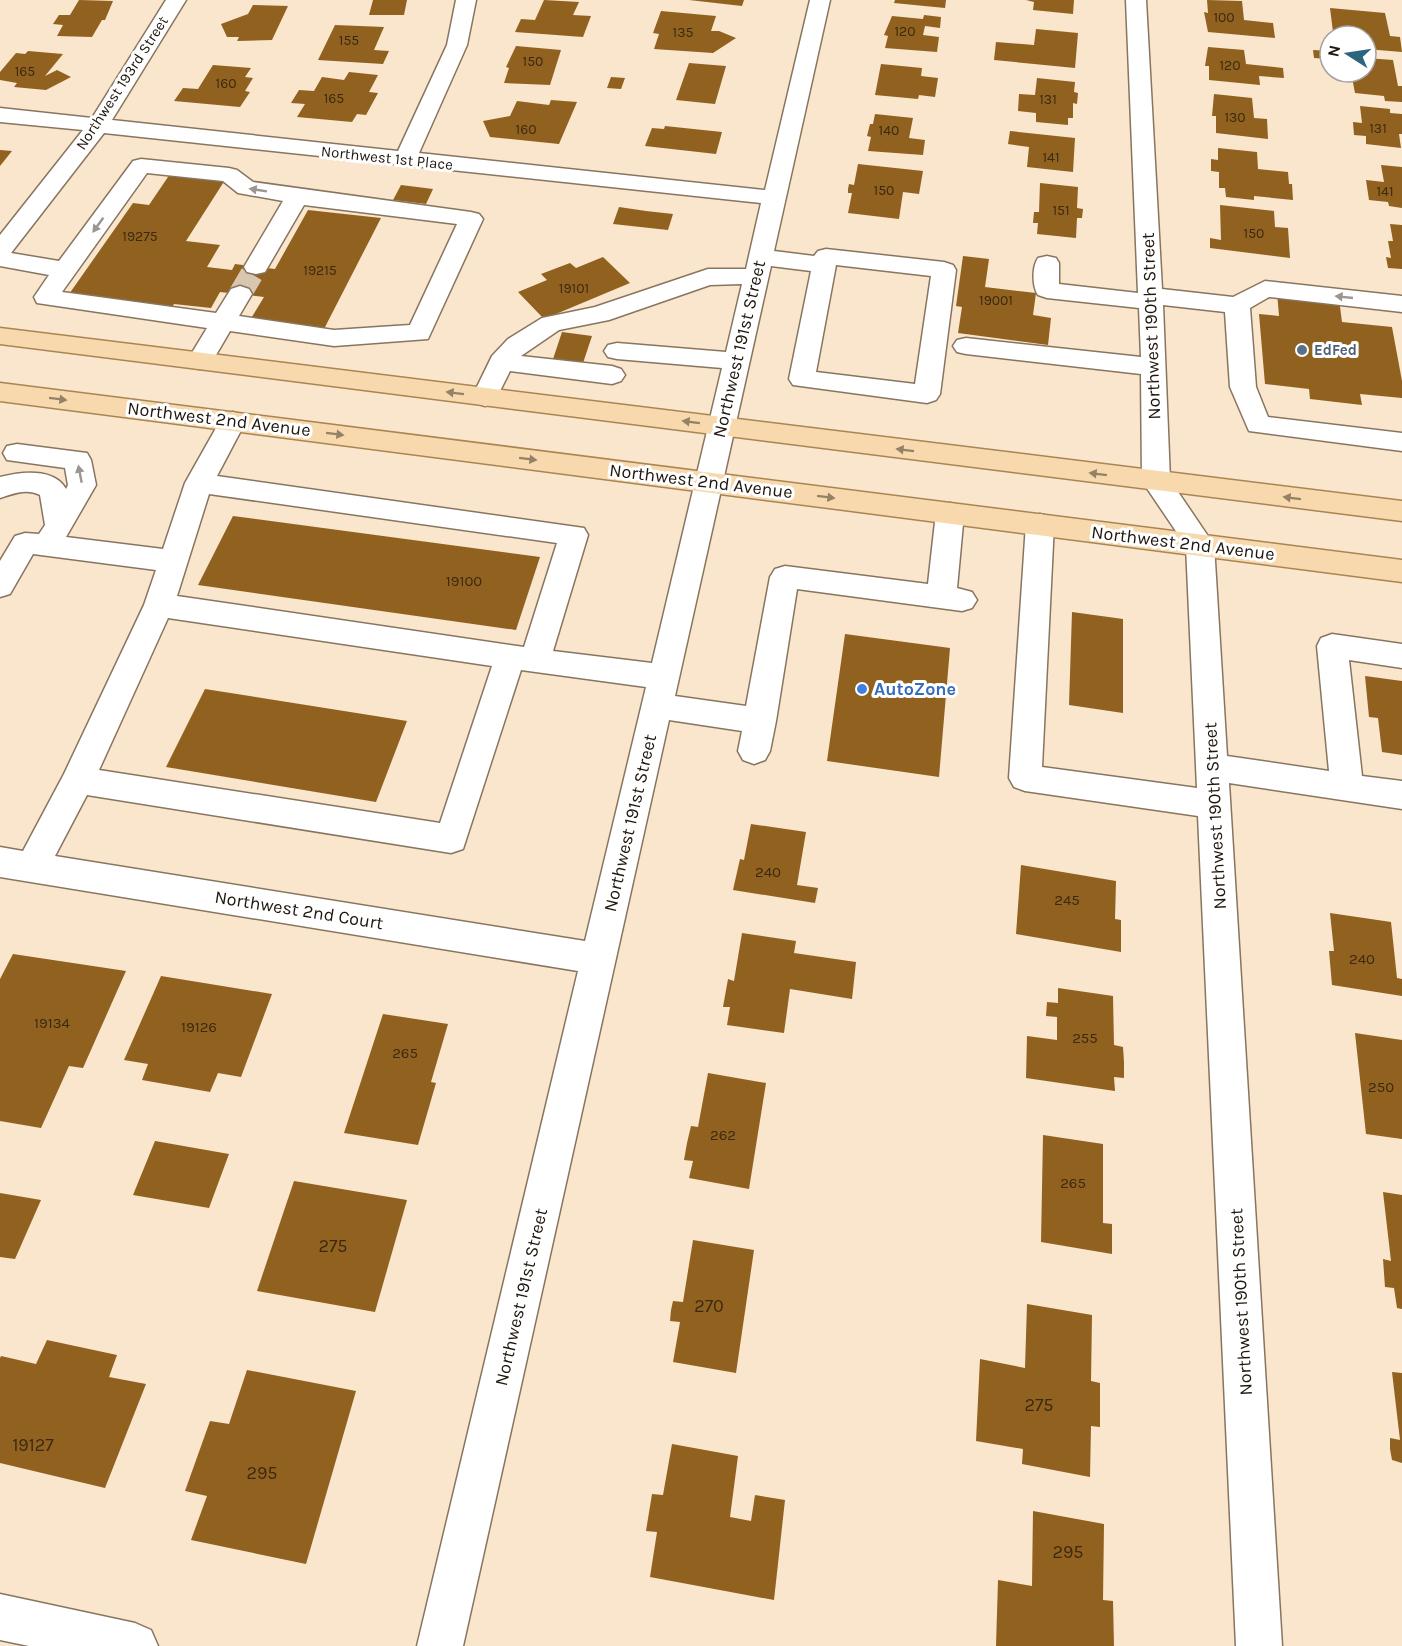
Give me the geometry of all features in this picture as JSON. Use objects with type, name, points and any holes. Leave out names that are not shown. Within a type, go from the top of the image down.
[{"type":"main road","points":[[0,336],[1402,512]]},
{"type":"main road","name":"Northwest 2nd Avenue","points":[[0,392],[1402,571]]},
{"type":"street","name":"Northwest 193rd Street","points":[[0,251],[98,126],[176,0]]},
{"type":"street","points":[[405,160],[457,45],[466,0]]},
{"type":"street","name":"Northwest 191st Street","points":[[440,1646],[820,0]]},
{"type":"street","name":"Northwest 190th Street","points":[[1136,0],[1154,367],[1156,481]]},
{"type":"street","name":"Northwest 1st Place","points":[[0,115],[775,198]]},
{"type":"street","points":[[141,166],[229,175],[246,188],[297,197],[471,219],[419,333],[334,338],[46,297],[141,166]]},
{"type":"street","points":[[256,267],[297,197]]},
{"type":"street","points":[[826,256],[944,270],[927,394],[802,379],[824,265],[826,256]]},
{"type":"street","points":[[0,259],[65,270]]},
{"type":"street","points":[[1047,263],[1047,290],[1237,305],[1265,289],[1402,304]]},
{"type":"street","points":[[485,397],[501,362],[517,345],[551,324],[629,305],[708,277],[759,266],[824,265]]},
{"type":"street","points":[[200,361],[240,294]]},
{"type":"street","points":[[598,411],[615,363],[629,305]]},
{"type":"street","points":[[1237,305],[1243,387],[1258,425],[1402,442]]},
{"type":"street","points":[[966,346],[1154,367]]},
{"type":"street","points":[[501,362],[737,361]]},
{"type":"street","points":[[16,865],[78,780],[159,605],[199,483],[233,421]]},
{"type":"street","points":[[17,453],[77,460],[82,485],[53,536]]},
{"type":"street","points":[[1156,481],[1200,545]]},
{"type":"street","points":[[0,488],[11,482],[46,486],[53,490],[53,536]]},
{"type":"street","points":[[78,780],[451,839],[574,535],[199,483]]},
{"type":"street","points":[[754,751],[785,577],[951,599],[950,513]]},
{"type":"street","points":[[1040,525],[1025,778],[1214,804]]},
{"type":"street","points":[[0,586],[25,543],[53,536],[173,561]]},
{"type":"street","name":"Northwest 190th Street","points":[[1200,545],[1259,1646]]},
{"type":"street","points":[[159,605],[523,658],[660,692],[760,721]]},
{"type":"street","points":[[1347,787],[1332,646],[1402,656]]},
{"type":"street","points":[[1212,767],[1402,795]]},
{"type":"street","name":"Northwest 2nd Court","points":[[16,865],[599,959]]},
{"type":"street","points":[[0,1617],[135,1646]]},
{"type":"building","points":[[79,0],[113,1],[105,20],[102,20],[92,37],[57,36],[63,25],[53,24],[59,15],[70,15]]},
{"type":"building","points":[[373,0],[407,0],[404,15],[369,15]]},
{"type":"building","points":[[544,0],[579,2],[573,15],[591,16],[583,37],[515,32],[521,19],[535,20]]},
{"type":"building","points":[[689,0],[744,0],[742,6]]},
{"type":"building","points":[[895,0],[946,0],[945,8],[894,3]]},
{"type":"building","points":[[1026,0],[1074,0],[1073,14],[1033,10],[1034,2]]},
{"type":"building","points":[[1207,0],[1242,1],[1244,20],[1273,23],[1275,38],[1208,32],[1204,12],[1208,13]]},
{"type":"building","points":[[253,5],[288,6],[272,40],[237,41],[239,37],[227,37],[221,24],[248,14]]},
{"type":"building","points":[[1330,8],[1385,13],[1390,36],[1400,37],[1402,52],[1378,50],[1378,24],[1332,24]]},
{"type":"building","points":[[661,11],[716,16],[711,31],[719,31],[736,38],[713,53],[654,49],[659,34],[653,33]]},
{"type":"building","points":[[924,15],[941,17],[940,28],[925,26],[923,35],[939,37],[937,52],[885,48],[888,36],[884,35],[892,16],[923,19]]},
{"type":"building","points":[[335,25],[384,27],[374,50],[389,51],[383,64],[318,60]]},
{"type":"building","points":[[1036,29],[1078,33],[1075,68],[994,60],[996,42],[1034,45]]},
{"type":"building","points":[[516,46],[561,50],[550,85],[504,83],[509,68],[506,67]]},
{"type":"building","points":[[1208,47],[1244,50],[1246,64],[1283,68],[1284,78],[1259,76],[1260,85],[1209,80],[1209,66],[1205,66]]},
{"type":"building","points":[[1313,50],[1318,50],[1318,58],[1314,58]]},
{"type":"building","points":[[28,51],[63,54],[45,76],[57,70],[71,77],[46,90],[14,87],[17,83],[0,80],[0,72],[16,53],[25,54]]},
{"type":"building","points":[[1378,59],[1393,60],[1398,86],[1402,86],[1402,102],[1385,101],[1384,96],[1355,93],[1353,84],[1378,84]]},
{"type":"building","points":[[689,63],[726,66],[715,104],[676,100]]},
{"type":"building","points":[[881,64],[922,68],[921,76],[938,78],[935,97],[919,95],[918,99],[875,95]]},
{"type":"building","points":[[213,65],[251,68],[245,77],[253,78],[245,91],[250,92],[240,107],[174,101],[183,88],[198,89]]},
{"type":"building","points":[[349,72],[378,75],[369,92],[378,93],[366,115],[357,114],[352,122],[297,117],[305,104],[291,103],[299,90],[314,91],[322,77],[344,80]]},
{"type":"building","points":[[611,77],[625,78],[621,89],[607,88]]},
{"type":"building","points":[[1037,78],[1075,82],[1074,92],[1078,93],[1077,104],[1073,103],[1073,118],[1068,118],[1068,125],[1036,122],[1036,113],[1018,111],[1019,94],[1035,95]]},
{"type":"building","points":[[1214,94],[1252,98],[1254,118],[1267,119],[1268,139],[1216,133],[1216,116],[1212,116]]},
{"type":"building","points":[[551,100],[577,102],[559,144],[490,137],[483,121],[510,116],[517,101],[549,105]]},
{"type":"building","points":[[1360,106],[1390,109],[1390,113],[1402,114],[1402,134],[1399,134],[1401,148],[1366,144],[1366,136],[1354,135],[1353,122],[1362,123]]},
{"type":"building","points":[[875,114],[913,118],[909,138],[925,140],[923,155],[868,151],[871,137],[867,136]]},
{"type":"building","points":[[665,126],[722,132],[716,154],[645,146],[652,128],[664,129]]},
{"type":"building","points":[[1010,131],[1075,138],[1073,172],[1027,167],[1029,147],[1008,144]]},
{"type":"building","points":[[1218,148],[1257,152],[1258,169],[1288,172],[1289,184],[1292,184],[1293,200],[1254,196],[1254,200],[1226,197],[1225,188],[1219,188],[1219,172],[1211,171],[1211,159],[1218,160]]},
{"type":"building","points":[[0,150],[12,151],[0,166]]},
{"type":"building","points":[[858,164],[923,171],[919,194],[903,192],[899,219],[848,213],[852,193],[848,193],[849,184],[854,185]]},
{"type":"building","points":[[1381,165],[1402,167],[1402,208],[1389,206],[1388,202],[1369,200],[1366,180],[1384,182]]},
{"type":"building","points":[[170,174],[225,180],[186,241],[220,245],[207,267],[232,270],[235,264],[275,269],[308,210],[381,218],[324,329],[250,320],[264,297],[220,292],[211,308],[174,304],[171,309],[67,297],[133,203],[149,205]]},
{"type":"building","points":[[1040,183],[1078,187],[1077,208],[1083,209],[1082,218],[1077,218],[1076,238],[1037,234],[1038,223],[1033,223],[1034,212],[1039,212]]},
{"type":"building","points":[[401,185],[433,189],[426,204],[393,200]]},
{"type":"building","points":[[1220,205],[1274,211],[1275,227],[1288,228],[1290,258],[1210,248],[1210,238],[1221,240]]},
{"type":"building","points":[[619,207],[673,214],[668,230],[613,224]]},
{"type":"building","points":[[1390,224],[1402,225],[1402,269],[1388,268],[1386,257],[1391,258],[1388,241],[1393,241]]},
{"type":"building","points":[[963,256],[989,259],[985,287],[1036,293],[1033,315],[1051,318],[1048,345],[958,333],[962,307],[956,306]]},
{"type":"building","points":[[603,257],[630,283],[544,319],[518,292],[547,280],[541,274],[570,263],[576,268]]},
{"type":"building","points":[[1277,292],[1339,299],[1342,322],[1392,327],[1402,381],[1402,398],[1360,394],[1362,405],[1310,399],[1309,389],[1265,384],[1259,314],[1279,316]]},
{"type":"building","points":[[562,332],[592,336],[583,363],[553,359]]},
{"type":"building","points":[[233,516],[540,557],[516,630],[198,585]]},
{"type":"building","points":[[1072,612],[1123,619],[1123,713],[1069,705]]},
{"type":"building","points":[[845,634],[950,648],[939,777],[827,761]]},
{"type":"building","points":[[1365,676],[1402,681],[1402,755],[1382,752],[1378,718],[1369,717]]},
{"type":"building","points":[[205,689],[407,721],[376,802],[166,767]]},
{"type":"building","points":[[751,824],[806,832],[797,885],[818,888],[815,903],[733,890],[740,859],[744,860]]},
{"type":"building","points":[[1021,865],[1116,881],[1115,919],[1121,920],[1121,952],[1016,934]]},
{"type":"building","points":[[1330,913],[1391,922],[1397,978],[1402,979],[1402,996],[1332,985],[1329,951],[1334,951]]},
{"type":"building","points":[[742,933],[796,941],[794,953],[856,962],[852,999],[790,989],[784,1033],[727,1025],[730,1007],[723,1007],[728,979],[734,981]]},
{"type":"building","points":[[13,954],[126,971],[83,1068],[69,1066],[41,1128],[0,1121],[0,979]]},
{"type":"building","points":[[161,976],[272,994],[241,1077],[218,1073],[210,1092],[142,1080],[148,1064],[124,1060]]},
{"type":"building","points":[[1058,988],[1113,996],[1114,1045],[1123,1047],[1124,1062],[1124,1078],[1114,1077],[1115,1091],[1026,1078],[1027,1036],[1057,1040],[1057,1017],[1046,1016],[1047,1002],[1058,1003]]},
{"type":"building","points":[[383,1014],[448,1024],[431,1082],[436,1083],[418,1145],[344,1133]]},
{"type":"building","points":[[1355,1033],[1402,1040],[1402,1139],[1366,1134]]},
{"type":"building","points":[[708,1073],[766,1083],[749,1189],[689,1178],[693,1161],[684,1160],[687,1143],[691,1126],[698,1127]]},
{"type":"building","points":[[1043,1135],[1103,1144],[1103,1223],[1112,1224],[1112,1254],[1041,1242]]},
{"type":"building","points":[[155,1141],[229,1154],[209,1208],[133,1195]]},
{"type":"building","points":[[294,1181],[407,1200],[375,1312],[257,1291]]},
{"type":"building","points":[[1383,1192],[1402,1195],[1402,1309],[1397,1308],[1394,1288],[1385,1287],[1383,1259],[1391,1261]]},
{"type":"building","points":[[0,1193],[41,1200],[15,1259],[0,1257]]},
{"type":"building","points":[[693,1240],[754,1250],[736,1373],[673,1362],[680,1322],[670,1321],[671,1310],[673,1301],[683,1302]]},
{"type":"building","points":[[1027,1304],[1092,1315],[1091,1381],[1100,1383],[1100,1427],[1091,1426],[1090,1477],[1022,1464],[1023,1449],[976,1441],[980,1359],[1025,1368]]},
{"type":"building","points":[[47,1340],[117,1355],[109,1377],[146,1384],[105,1488],[0,1463],[0,1358],[1,1356],[36,1364]]},
{"type":"building","points":[[247,1370],[356,1391],[306,1564],[191,1540],[207,1496],[185,1491],[210,1421],[229,1424]]},
{"type":"building","points":[[1392,1372],[1402,1373],[1402,1463],[1392,1460],[1390,1449],[1390,1438],[1400,1440]]},
{"type":"building","points":[[672,1444],[738,1456],[730,1517],[751,1521],[755,1495],[785,1500],[774,1600],[650,1577],[657,1532],[646,1531],[652,1494],[663,1495]]},
{"type":"building","points":[[1033,1511],[1104,1524],[1103,1600],[1113,1601],[1114,1646],[996,1646],[998,1580],[1032,1586]]},
{"type":"tunnel","points":[[240,294],[256,267]]},
{"type":"place","name":"EdFed","points":[[1302,350]]},
{"type":"place","name":"AutoZone","points":[[862,689]]}]
